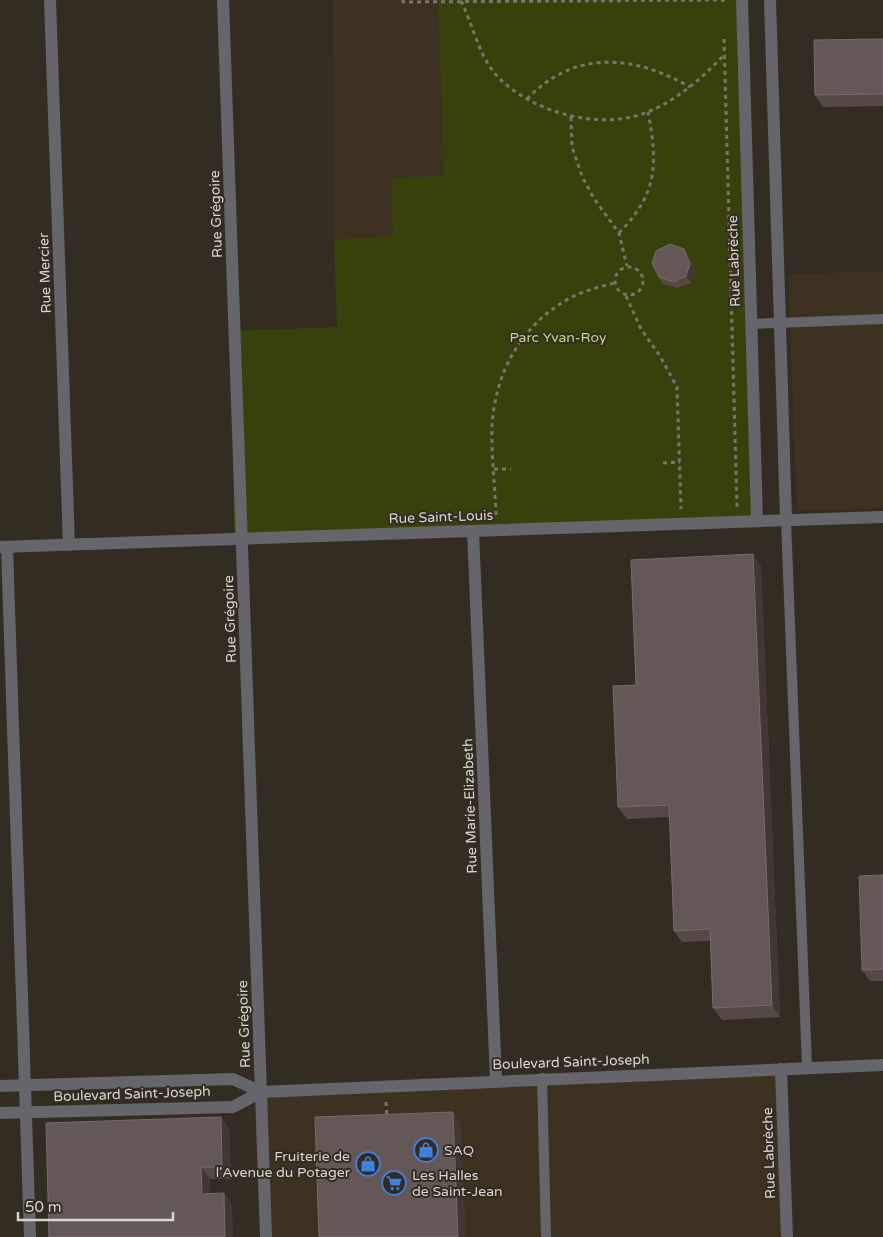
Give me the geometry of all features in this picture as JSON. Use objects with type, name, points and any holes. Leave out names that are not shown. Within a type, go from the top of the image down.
[{"type":"street","name":"Rue Mercier","points":[[50,0],[69,544]]},
{"type":"street","name":"Rue Grégoire","points":[[223,0],[266,1237]]},
{"type":"street","name":"Rue Labrèche","points":[[742,0],[757,522]]},
{"type":"street","points":[[770,0],[786,520]]},
{"type":"street","name":"Rue Saint-Louis","points":[[3,547],[883,517]]},
{"type":"street","name":"Rue Marie-Elizabeth","points":[[473,531],[496,1080]]},
{"type":"street","points":[[3,547],[30,1237]]},
{"type":"street","name":"Boulevard Saint-Joseph","points":[[0,1113],[233,1107],[261,1092],[542,1078],[883,1065]]},
{"type":"street","name":"Rue Labrèche","points":[[781,1068],[787,1237]]},
{"type":"street","name":"Boulevard Saint-Joseph","points":[[0,1086],[233,1079],[261,1092]]},
{"type":"lane","points":[[751,324],[883,319]]},
{"type":"lane","points":[[786,520],[806,1067]]},
{"type":"lane","points":[[542,1078],[546,1237]]},
{"type":"path","points":[[403,0],[403,2],[724,0],[724,9]]},
{"type":"path","points":[[461,1],[483,52],[497,76],[527,99],[541,107],[571,116],[616,119],[648,112],[679,95],[725,54],[743,35]]},
{"type":"path","points":[[724,36],[737,522]]},
{"type":"path","points":[[527,99],[539,87],[554,77],[577,65],[595,62],[646,67],[669,75],[690,86]]},
{"type":"path","points":[[619,233],[639,210],[652,182],[655,158],[648,112]]},
{"type":"path","points":[[571,116],[572,146],[582,176],[593,198],[619,233],[627,266]]},
{"type":"path","points":[[614,283],[617,275],[627,266]]},
{"type":"path","points":[[626,296],[635,294],[642,288],[643,281],[640,271],[627,266]]},
{"type":"path","points":[[614,283],[619,291],[626,296],[641,329],[660,356],[677,387],[682,524]]},
{"type":"path","points":[[497,530],[492,425],[501,378],[510,355],[531,327],[570,298],[614,283]]},
{"type":"path","points":[[663,463],[680,462]]},
{"type":"path","points":[[494,469],[511,468]]},
{"type":"path","points":[[385,1086],[388,1126]]},
{"type":"shaded area","points":[[333,0],[438,0],[444,177],[393,236],[334,239]]},
{"type":"shaded area","points":[[883,271],[883,508],[797,511],[788,274]]},
{"type":"shaded area","points":[[781,1069],[788,1237],[266,1237],[261,1092]]},
{"type":"green space","name":"Parc Yvan-Roy","points":[[438,0],[742,0],[757,524],[234,538],[231,331],[337,327],[334,239],[393,236],[391,178],[444,176]]},
{"type":"building","points":[[883,39],[883,94],[815,95],[814,40]]},
{"type":"building","points":[[670,244],[684,249],[690,264],[686,276],[673,282],[659,277],[652,263],[656,251]]},
{"type":"building","points":[[753,554],[772,1005],[713,1008],[710,929],[674,931],[669,805],[618,807],[613,686],[636,685],[631,560]]},
{"type":"building","points":[[883,875],[883,969],[862,970],[859,876]]},
{"type":"building","name":"Les Halles de Saint-Jean","points":[[453,1112],[458,1237],[319,1237],[315,1117]]},
{"type":"building","points":[[221,1117],[222,1167],[201,1167],[202,1194],[224,1193],[225,1237],[49,1237],[46,1123]]},
{"type":"place","name":"SAQ","points":[[426,1150]]},
{"type":"place","name":"Fruiterie de l'Avenue du Potager","points":[[368,1164]]},
{"type":"place","name":"Les Halles de Saint-Jean","points":[[394,1183]]}]
